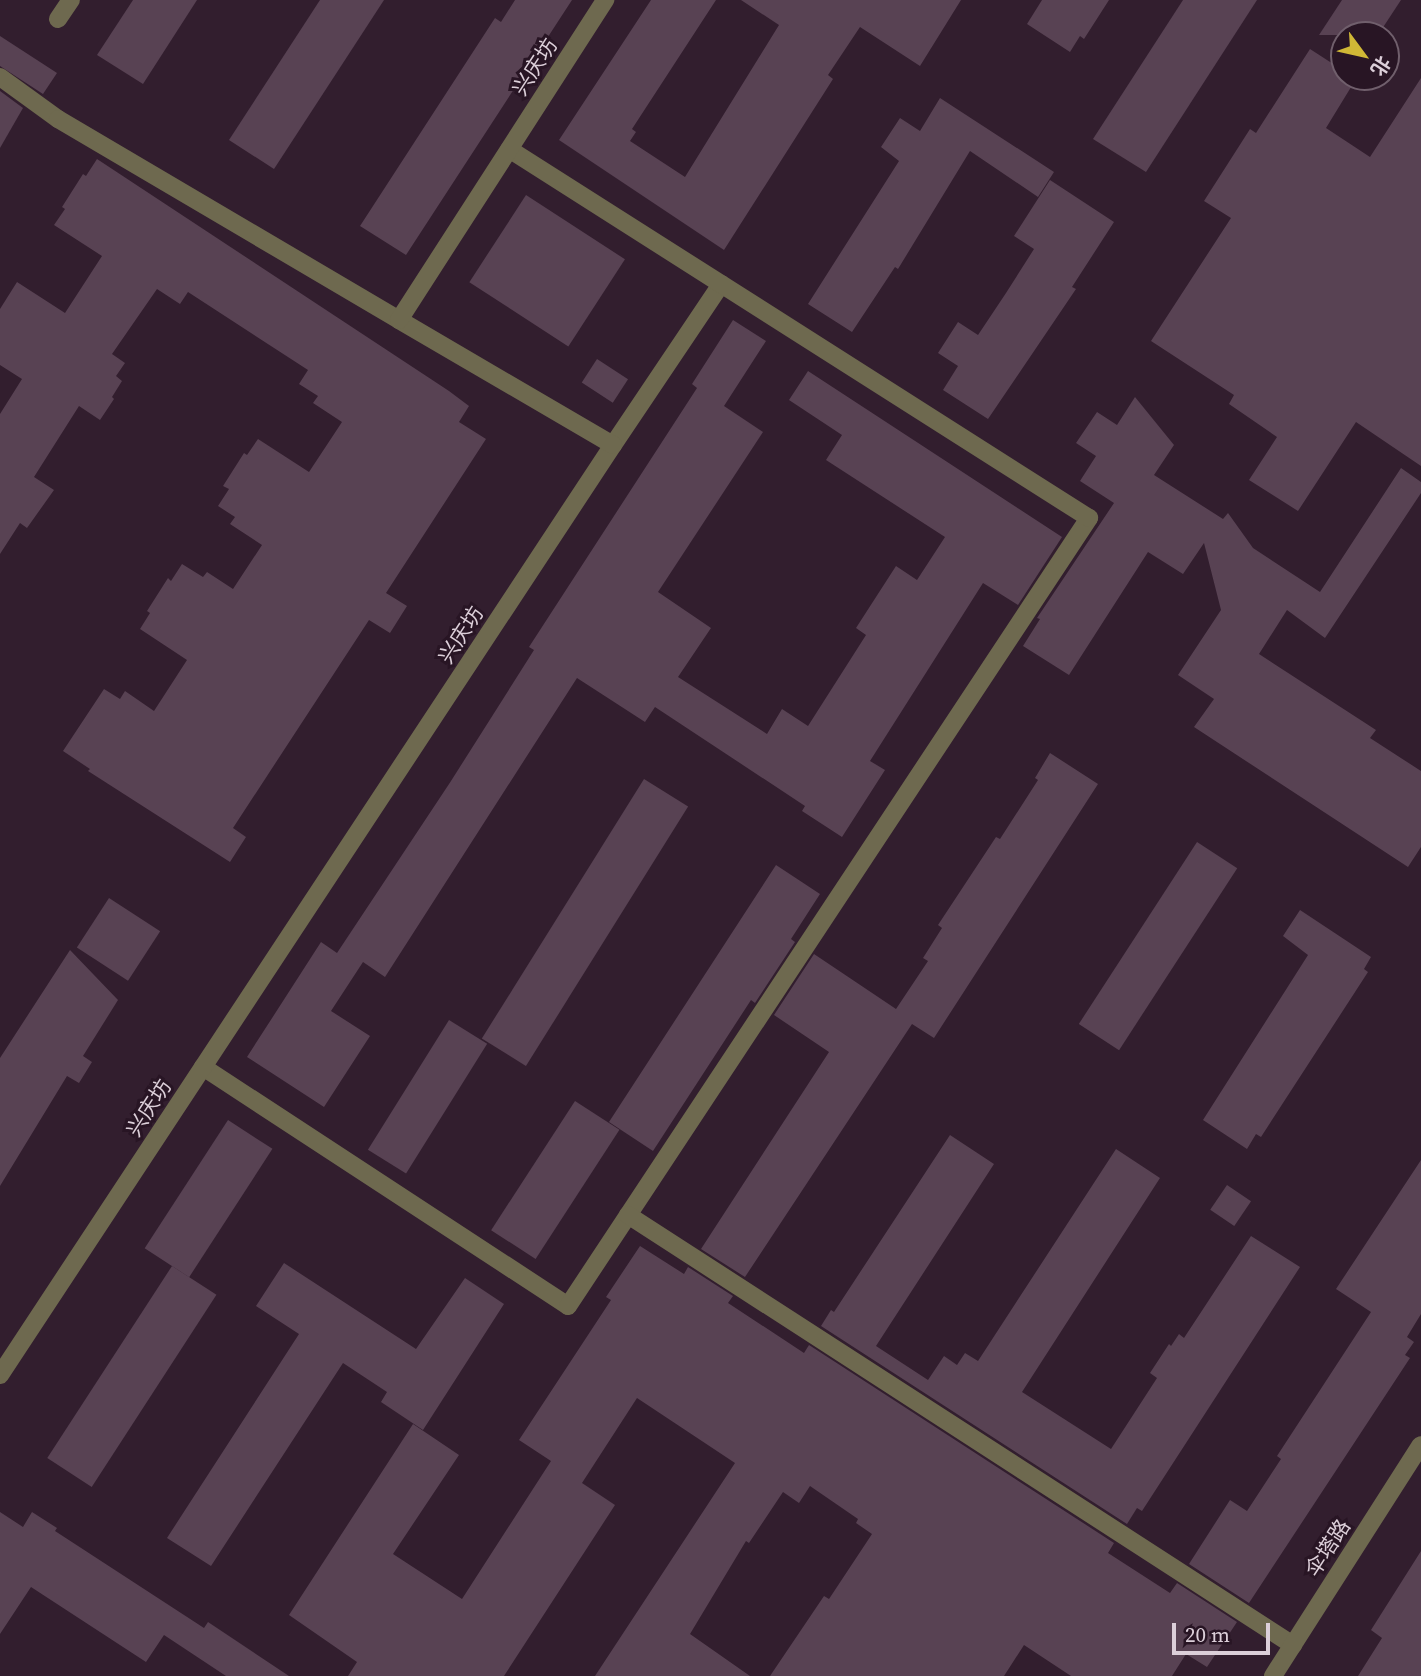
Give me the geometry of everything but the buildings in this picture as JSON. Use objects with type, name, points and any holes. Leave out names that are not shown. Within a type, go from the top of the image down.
[{"type":"street","points":[[58,19],[71,0]]},
{"type":"street","name":"兴庆坊","points":[[399,320],[606,0]]},
{"type":"street","points":[[0,77],[58,119],[613,445]]},
{"type":"street","points":[[203,1067],[568,1306],[1089,518],[509,149]]},
{"type":"street","name":"兴庆坊","points":[[0,1375],[721,284]]},
{"type":"street","points":[[628,1215],[1293,1645]]},
{"type":"street","name":"伞塔路","points":[[1273,1676],[1421,1444]]}]
